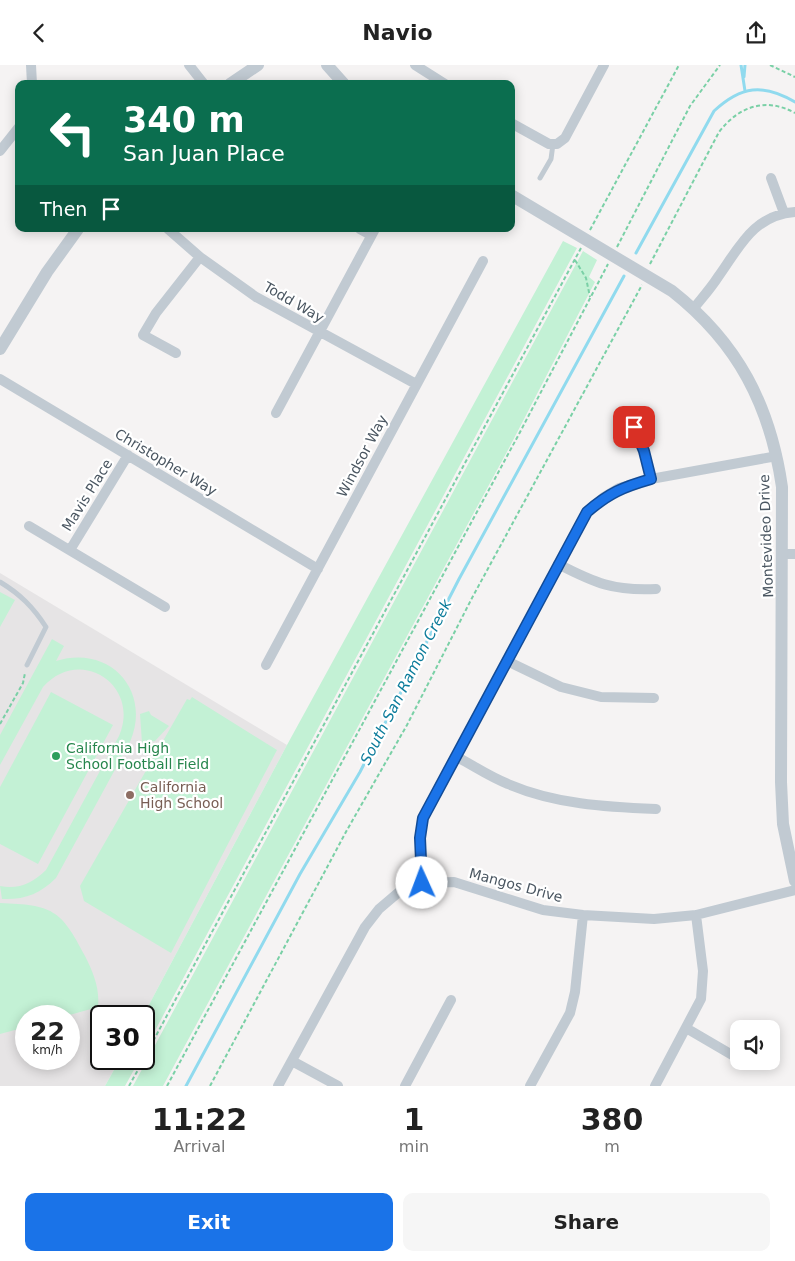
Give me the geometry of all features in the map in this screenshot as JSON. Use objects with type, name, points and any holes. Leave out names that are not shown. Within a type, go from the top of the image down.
[{"type":"street","points":[[31,65],[32,80]]},
{"type":"street","points":[[189,65],[201,80]]},
{"type":"street","points":[[236,80],[258,65]]},
{"type":"street","points":[[328,65],[341,80]]},
{"type":"street","points":[[415,65],[439,80]]},
{"type":"street","points":[[515,125],[553,144],[557,144],[565,137],[604,65]]},
{"type":"street","points":[[0,151],[15,132]]},
{"type":"street","points":[[771,178],[784,213]]},
{"type":"street","name":"Montevideo Drive","points":[[515,197],[672,291],[694,308],[715,331],[740,364],[757,396],[770,427],[782,487],[789,554],[781,782],[783,824],[795,881]]},
{"type":"street","points":[[694,308],[718,277],[738,245],[753,230],[770,218],[784,213],[795,212]]},
{"type":"street","points":[[0,349],[47,272],[76,232]]},
{"type":"street","name":"Todd Way","points":[[171,232],[200,257],[256,297],[319,333],[416,384]]},
{"type":"street","points":[[276,413],[373,232]]},
{"type":"street","points":[[176,353],[144,335],[156,313],[200,257]]},
{"type":"street","name":"Windsor Way","points":[[266,665],[483,261]]},
{"type":"street","name":"Christopher Way","points":[[0,379],[318,569]]},
{"type":"street","points":[[634,427],[644,451],[651,479]]},
{"type":"street","name":"Mavis Place","points":[[70,550],[128,455]]},
{"type":"street","points":[[422,883],[420,838],[423,818],[587,512],[604,497],[618,489],[651,479],[777,456]]},
{"type":"street","name":"Mavis Place","points":[[29,526],[165,607]]},
{"type":"street","points":[[558,563],[590,580],[610,587],[656,589]]},
{"type":"street","points":[[506,661],[561,687],[601,697],[654,698]]},
{"type":"street","points":[[457,757],[508,784],[550,798],[599,807],[656,809]]},
{"type":"street","name":"Mangos Drive","points":[[278,1086],[365,927],[379,909],[399,892],[422,883],[454,882],[543,910],[583,915],[654,919],[696,915],[795,890]]},
{"type":"street","points":[[530,1086],[570,1013],[575,992],[583,915]]},
{"type":"street","points":[[655,1086],[701,999],[703,971],[696,915]]},
{"type":"street","points":[[405,1086],[451,1000]]},
{"type":"street","points":[[686,1028],[730,1054]]},
{"type":"street","points":[[292,1061],[338,1086]]},
{"type":"lane","points":[[540,178],[551,159],[553,144]]},
{"type":"lane","points":[[0,583],[19,593],[46,627],[27,665]]},
{"type":"path","points":[[155,1039],[679,65]]},
{"type":"path","points":[[167,1086],[520,434],[690,106],[720,65]]},
{"type":"path","points":[[770,65],[795,77]]},
{"type":"path","points":[[210,1086],[347,830],[407,725],[472,598],[646,276],[650,264],[719,132],[727,121],[739,112],[756,105],[780,105],[795,113]]},
{"type":"path","points":[[575,260],[586,277],[590,297]]},
{"type":"path","points":[[0,724],[23,683],[27,665]]},
{"type":"path","points":[[129,1086],[138,1070]]},
{"type":"shaded area","name":"California High School","points":[[0,573],[287,745],[149,1005],[90,1005],[90,1070],[114,1070],[105,1086],[0,1086]]},
{"type":"green space","points":[[563,241],[577,248],[155,1031],[155,1005],[149,1005],[287,745]]},
{"type":"green space","points":[[583,251],[597,260],[589,277],[595,282],[509,448],[163,1086],[133,1086],[142,1070],[155,1070],[155,1045]]},
{"type":"green space","points":[[0,592],[15,600],[0,627]]},
{"type":"green space","points":[[52,639],[64,646],[56,661],[76,658],[93,659],[109,666],[121,676],[130,689],[135,705],[135,723],[130,742],[56,878],[44,888],[31,895],[2,899],[0,886],[13,887],[25,884],[36,879],[46,870],[119,736],[124,718],[122,701],[114,687],[103,677],[89,671],[74,670],[58,675],[43,687],[0,765],[0,735]]},
{"type":"green space","name":"California High School Football Field","points":[[51,692],[113,725],[38,864],[0,844],[0,787]]},
{"type":"green space","points":[[192,697],[277,750],[171,953],[84,901],[80,886],[187,699],[190,700]]},
{"type":"green space","points":[[149,711],[151,715],[169,726],[155,741],[142,743],[140,714]]},
{"type":"green space","points":[[0,903],[43,908],[61,919],[77,940],[95,980],[98,1005],[90,1005],[90,1009],[80,1012],[80,1005],[15,1005],[15,1030],[0,1034]]},
{"type":"green space","points":[[114,1070],[134,1070],[125,1086],[105,1086]]},
{"type":"waterway","points":[[741,65],[745,91]]},
{"type":"waterway","points":[[744,77],[745,65]]},
{"type":"waterway","name":"South San Ramon Creek","points":[[636,253],[714,111],[734,96],[753,90],[773,92],[795,102]]},
{"type":"waterway","name":"South San Ramon Creek","points":[[186,1086],[300,874],[360,772],[459,579],[624,276]]},
{"type":"place","name":"California High School Football Field","points":[[56,756]]},
{"type":"place","name":"California High School","points":[[130,795]]},
{"type":"route","points":[[422,883],[420,838],[423,818],[457,757],[558,563],[587,512],[604,497],[618,489],[651,479],[644,451],[634,427]]}]
